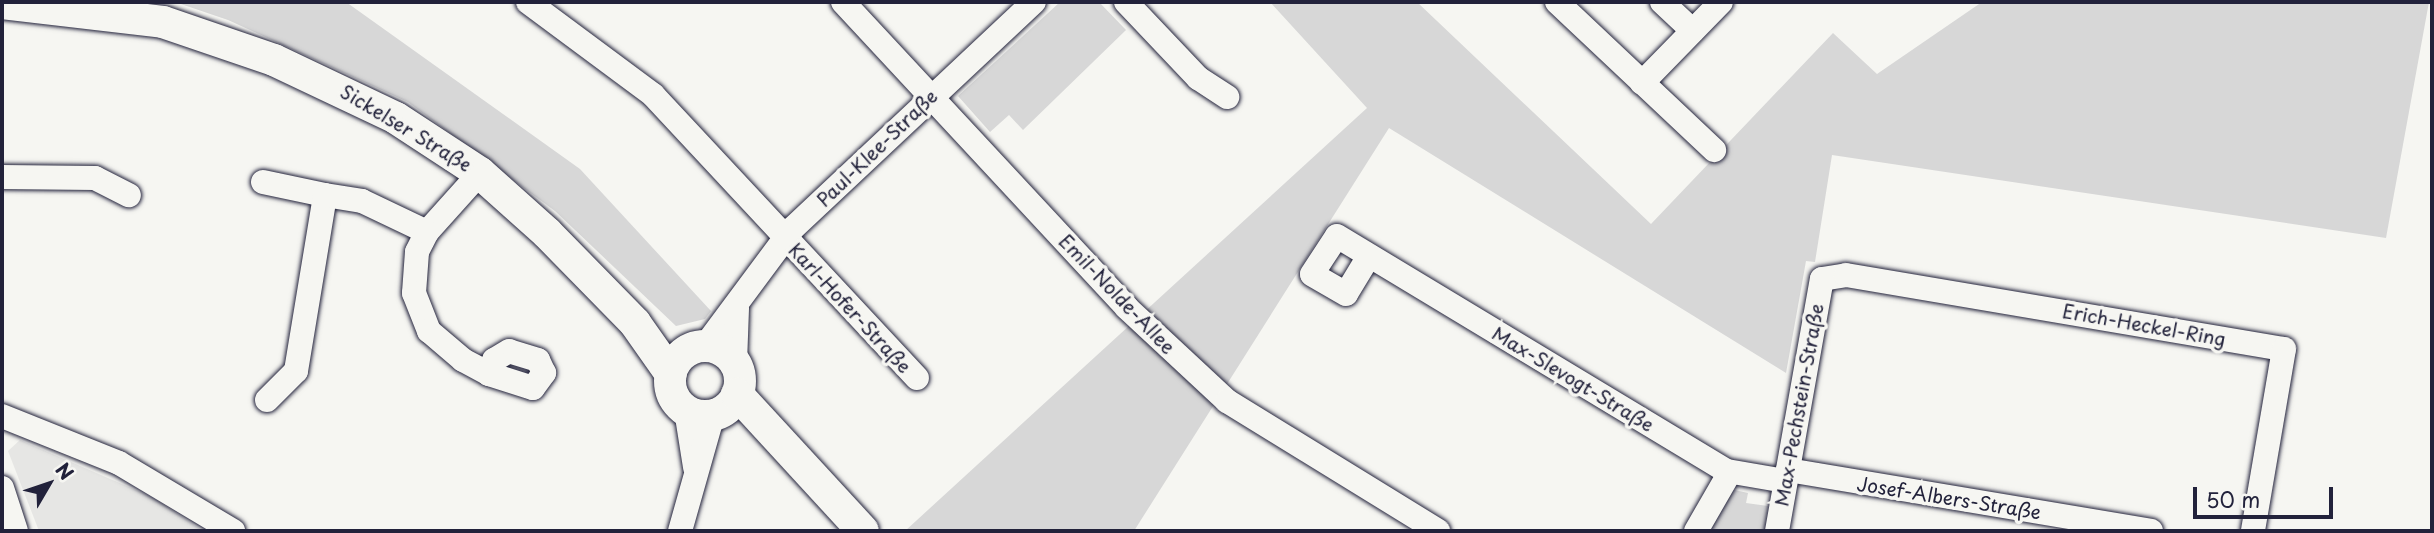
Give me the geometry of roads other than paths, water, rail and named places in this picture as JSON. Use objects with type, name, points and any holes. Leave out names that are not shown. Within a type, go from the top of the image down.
[{"type":"main road","name":"Sickelser Straße","points":[[2,3],[163,22],[274,60],[396,118],[480,173],[635,323],[671,374]]},
{"type":"main road","name":"Sickelser Straße","points":[[635,323],[701,346]]},
{"type":"main road","points":[[715,407],[735,363],[719,349],[701,346],[678,359],[671,374],[675,398],[715,407],[777,436],[863,531]]},
{"type":"street","name":"Karl-Hofer-Straße","points":[[528,2],[653,95],[916,378]]},
{"type":"street","name":"Emil-Nolde-Allee","points":[[843,2],[1127,308],[1227,401],[1438,531]]},
{"type":"street","name":"Paul-Klee-Straße","points":[[701,346],[737,308],[784,238],[1034,2]]},
{"type":"street","points":[[1126,2],[1198,78],[1227,97]]},
{"type":"street","points":[[1662,2],[1693,31]]},
{"type":"street","points":[[1642,83],[1721,2]]},
{"type":"street","points":[[1566,5],[1642,83],[1714,150]]},
{"type":"street","points":[[480,173],[427,232],[414,268],[419,312],[441,346],[489,373]]},
{"type":"street","points":[[2,177],[95,178],[129,195]]},
{"type":"street","points":[[263,181],[362,201],[427,232]]},
{"type":"street","points":[[267,400],[296,371],[325,195]]},
{"type":"street","name":"Max-Slevogt-Straße","points":[[1369,256],[1730,472],[1787,476]]},
{"type":"street","name":"Erich-Heckel-Ring","points":[[1822,279],[1846,275],[2284,349],[2253,531]]},
{"type":"street","name":"Max-Pechstein-Straße","points":[[1777,531],[1822,279]]},
{"type":"street","points":[[735,363],[737,308]]},
{"type":"street","points":[[680,531],[695,468],[715,407]]},
{"type":"street","points":[[2,416],[119,463],[233,531]]},
{"type":"street","points":[[1696,531],[1730,472]]},
{"type":"street","name":"Josef-Albers-Straße","points":[[1787,476],[2151,531]]},
{"type":"street","points":[[2,488],[16,531]]}]
